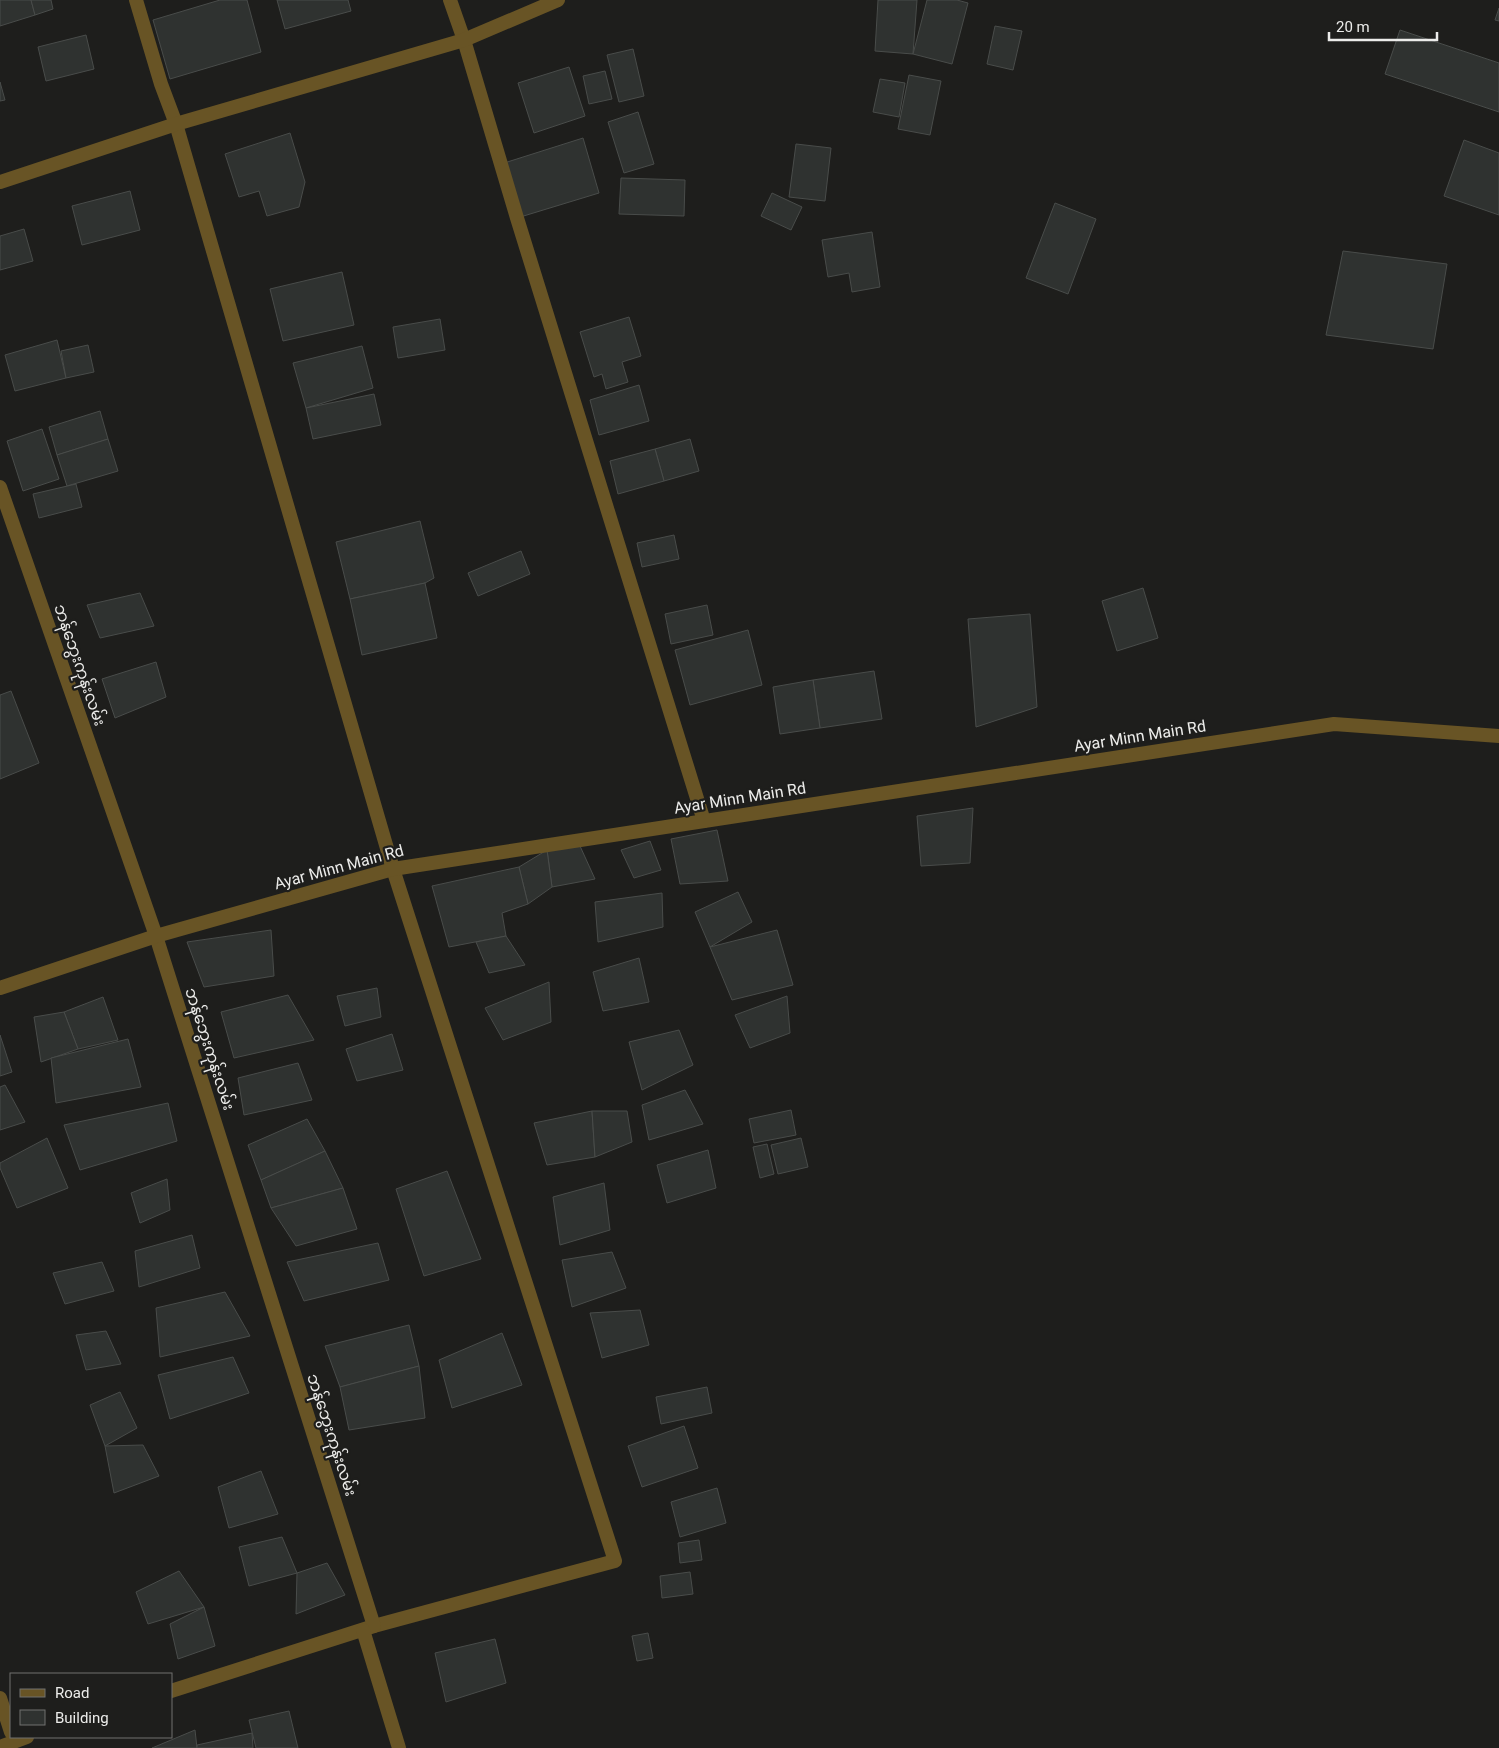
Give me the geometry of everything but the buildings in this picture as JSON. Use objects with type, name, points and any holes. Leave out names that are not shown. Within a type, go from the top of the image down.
[{"type":"street","points":[[136,0],[161,84],[176,124],[393,869],[615,1561],[368,1628],[172,1691]]},
{"type":"street","points":[[450,0],[464,40],[704,821]]},
{"type":"street","points":[[0,182],[176,124],[464,40],[558,0]]},
{"type":"street","name":"ဘန်ဘွေးကုန်းလမ်း","points":[[0,487],[156,936],[368,1628],[399,1748]]},
{"type":"street","name":"Ayar Minn Main Rd","points":[[0,988],[156,936],[393,869],[1334,724],[1499,736]]},
{"type":"street","points":[[0,1698],[10,1724]]},
{"type":"street","points":[[0,1747],[16,1739]]}]
